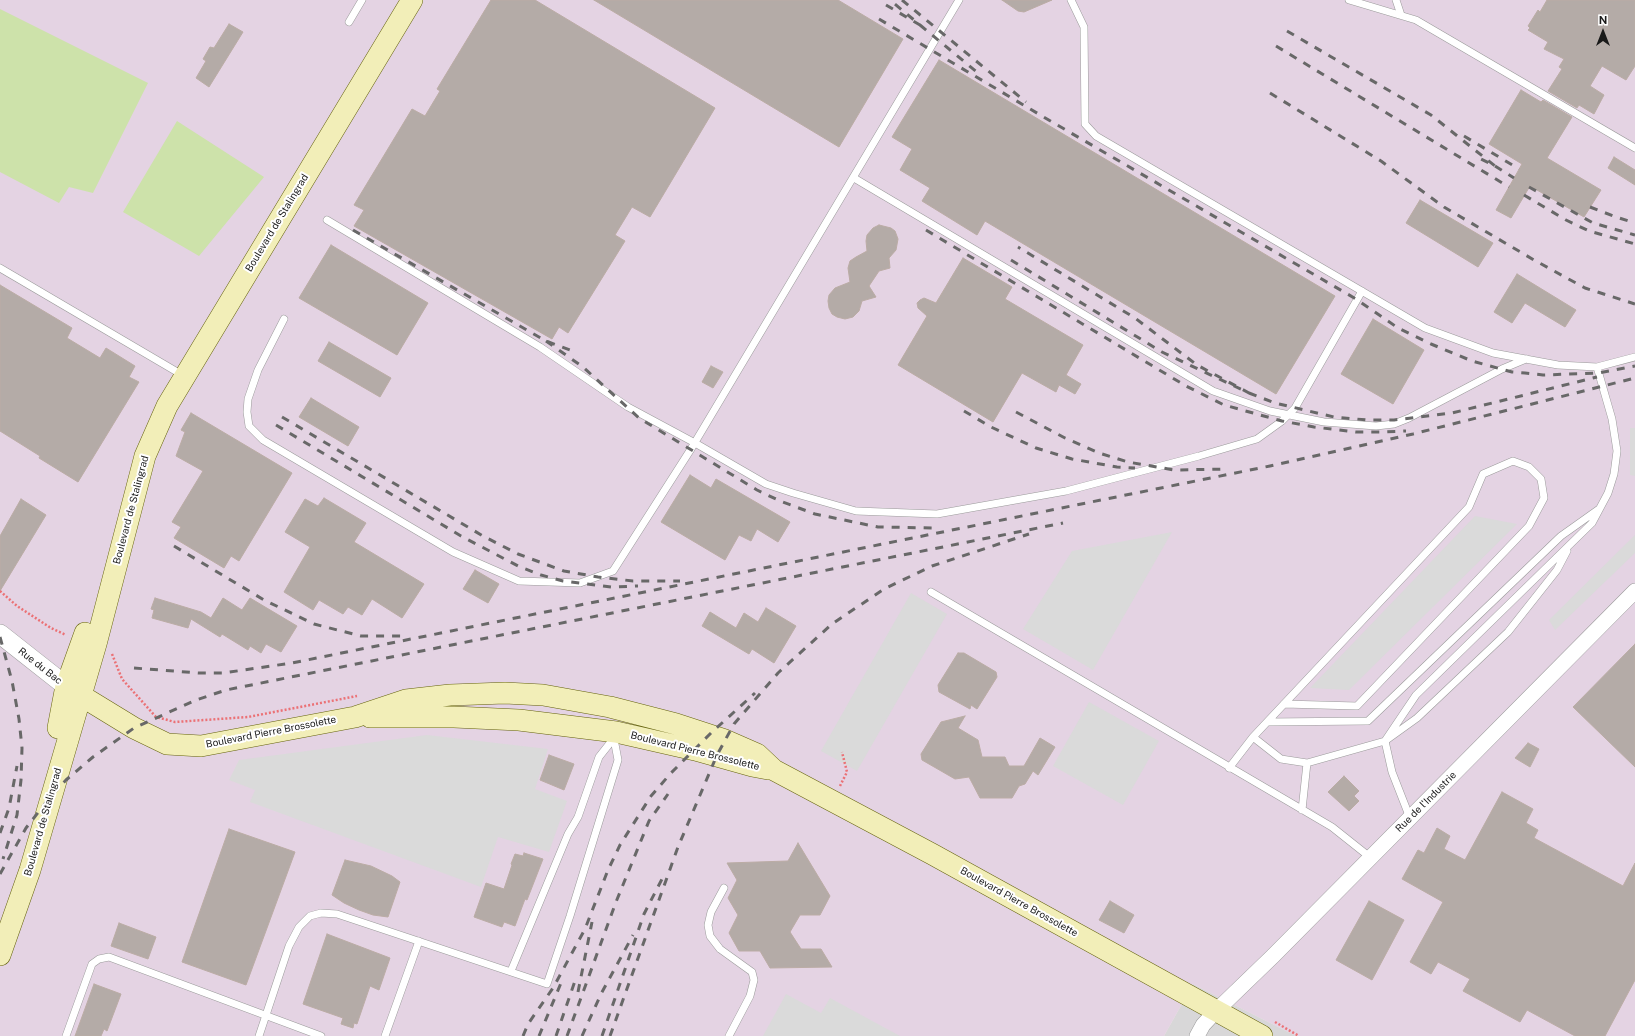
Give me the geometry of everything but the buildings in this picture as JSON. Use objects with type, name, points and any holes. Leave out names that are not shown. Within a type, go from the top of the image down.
[{"type":"main road","name":"Boulevard de Stalingrad","points":[[0,955],[30,870],[79,694],[96,644],[145,456],[167,406],[412,0]]},
{"type":"main road","points":[[79,694],[82,641],[128,520]]},
{"type":"main road","points":[[79,694],[104,646],[128,520]]},
{"type":"main road","name":"Boulevard Pierre Brossolette","points":[[79,694],[142,732],[167,744],[201,746],[355,716],[406,700],[450,695],[505,693],[543,695],[621,710],[676,724],[725,740],[757,754],[774,770],[932,854],[1262,1036]]},
{"type":"main road","points":[[615,735],[621,710]]},
{"type":"main road","name":"Boulevard Pierre Brossolette","points":[[355,716],[385,718],[454,717],[519,720],[615,735],[695,750],[752,766],[774,770]]},
{"type":"street","name":"Rue de l'Industrie","points":[[1197,1036],[1203,1025],[1216,1010],[1273,956],[1371,858],[1635,591]]},
{"type":"street","name":"Rue du Bac","points":[[0,634],[79,694]]},
{"type":"lane","points":[[349,22],[362,0]]},
{"type":"lane","points":[[284,319],[258,370],[248,399],[247,412],[249,426],[263,440],[452,552],[519,581],[580,583],[613,570],[695,443],[959,0]]},
{"type":"lane","points":[[1071,0],[1084,27],[1085,124],[1096,136],[1425,328],[1493,353],[1558,365],[1597,367],[1635,357]]},
{"type":"lane","points":[[1349,0],[1416,20],[1635,148]]},
{"type":"lane","points":[[1396,0],[1401,15]]},
{"type":"lane","points":[[854,178],[1213,391],[1270,411],[1332,422],[1376,426],[1394,424],[1409,418],[1526,359]]},
{"type":"lane","points":[[327,220],[540,347],[628,407],[695,443],[766,484],[793,494],[856,511],[937,514],[1066,491],[1257,439],[1282,422],[1295,408],[1362,291]]},
{"type":"lane","points":[[0,268],[185,376]]},
{"type":"lane","points":[[1410,818],[1392,772],[1385,741],[1416,694],[1571,544],[1592,522],[1602,507],[1608,494],[1614,474],[1617,450],[1612,419],[1597,367]]},
{"type":"lane","points":[[1229,768],[1253,738],[1284,704],[1469,507],[1483,474],[1513,461],[1529,467],[1541,479],[1544,498],[1529,526],[1357,706],[1284,704]]},
{"type":"lane","points":[[1268,722],[1368,721],[1561,536],[1602,507]]},
{"type":"lane","points":[[1253,738],[1280,759],[1307,764],[1385,741],[1417,718],[1508,632],[1556,570],[1571,544]]},
{"type":"lane","points":[[931,592],[1332,827],[1371,858]]},
{"type":"lane","points":[[511,971],[568,834],[578,817],[600,757],[615,735]]},
{"type":"lane","points":[[259,1036],[267,1016],[289,946],[299,927],[310,916],[321,913],[337,914],[547,984],[570,916],[618,760],[615,735]]},
{"type":"lane","points":[[1302,810],[1307,764]]},
{"type":"lane","points":[[724,888],[711,912],[708,925],[710,936],[720,949],[752,972],[754,980],[750,996],[729,1036]]},
{"type":"lane","points":[[385,1036],[419,941]]},
{"type":"lane","points":[[66,1036],[92,964],[99,959],[109,958],[321,1036]]},
{"type":"path","points":[[0,591],[16,606],[51,628],[82,641]]},
{"type":"path","points":[[104,646],[110,647],[122,679],[156,717],[175,722],[248,717]]},
{"type":"shaded area","points":[[0,0],[1635,0],[1635,1036],[1296,1036],[1193,984],[1164,1036],[0,1036]]},
{"type":"shaded area","points":[[1630,428],[1635,428],[1635,476],[1630,475]]},
{"type":"shaded area","points":[[1475,516],[1517,524],[1349,690],[1310,688]]},
{"type":"shaded area","points":[[1172,532],[1093,670],[1023,629],[1072,551]]},
{"type":"shaded area","points":[[1635,535],[1635,553],[1555,630],[1549,620]]},
{"type":"shaded area","points":[[911,593],[947,614],[857,771],[821,751]]},
{"type":"shaded area","points":[[1089,702],[1159,741],[1123,805],[1053,766]]},
{"type":"shaded area","points":[[427,735],[548,749],[535,789],[567,801],[549,852],[498,837],[481,887],[250,802],[255,790],[229,780],[239,760]]},
{"type":"shaded area","points":[[1193,984],[1296,1036],[1164,1036]]},
{"type":"shaded area","points":[[786,994],[821,1013],[830,998],[900,1036],[763,1036]]},
{"type":"green space","points":[[0,9],[148,83],[93,193],[69,187],[59,203],[0,172]]},
{"type":"green space","points":[[177,121],[264,177],[199,256],[123,212]]},
{"type":"railway","points":[[886,5],[920,25],[890,0]]},
{"type":"railway","points":[[902,0],[1026,102]]},
{"type":"railway","points":[[879,19],[1356,299],[1398,328],[1431,344],[1472,361],[1512,372],[1543,375],[1599,373],[1635,366]]},
{"type":"railway","points":[[920,25],[978,73]]},
{"type":"railway","points":[[1287,31],[1431,115],[1495,166],[1477,157]]},
{"type":"railway","points":[[1276,46],[1509,187]]},
{"type":"railway","points":[[1270,93],[1381,161],[1444,207],[1534,260],[1585,288],[1635,304]]},
{"type":"railway","points":[[1464,136],[1519,169]]},
{"type":"railway","points":[[1495,166],[1514,178]]},
{"type":"railway","points":[[1529,187],[1593,223],[1635,235]]},
{"type":"railway","points":[[1524,195],[1566,220],[1589,231],[1635,244]]},
{"type":"railway","points":[[1590,207],[1635,223]]},
{"type":"railway","points":[[353,230],[546,341],[570,350]]},
{"type":"railway","points":[[926,230],[1186,386],[1224,405],[1282,421],[1314,427],[1356,432],[1406,431]]},
{"type":"railway","points":[[1011,260],[1162,352],[1249,393],[1197,365],[1135,318],[1018,247]]},
{"type":"railway","points":[[546,341],[583,367],[639,418],[757,490],[780,501],[815,514],[878,527],[937,528]]},
{"type":"railway","points":[[1249,393],[1275,403],[1334,417],[1367,420],[1394,420],[1452,413],[1597,377]]},
{"type":"railway","points":[[134,668],[198,673],[223,673],[292,663],[1270,466],[1413,434],[1635,378]]},
{"type":"railway","points":[[964,411],[991,427],[1036,448],[1072,459],[1117,467],[1135,468]]},
{"type":"railway","points":[[1016,412],[1065,438],[1099,453],[1128,462],[1174,470],[1228,469]]},
{"type":"railway","points":[[282,417],[483,536],[518,554],[564,571],[598,577],[633,581],[680,581]]},
{"type":"railway","points":[[276,425],[461,536],[518,566],[541,575],[563,581],[611,587],[638,586]]},
{"type":"railway","points":[[0,874],[26,828],[51,796],[66,780],[93,757],[134,728],[196,700],[226,690],[1063,523]]},
{"type":"railway","points":[[610,1036],[678,847],[717,755],[734,724],[778,673],[832,624],[884,589],[932,566],[1029,534]]},
{"type":"railway","points":[[174,546],[264,600],[314,624],[361,636],[406,636]]},
{"type":"railway","points":[[0,637],[12,681],[19,719],[22,748],[21,780],[17,815],[3,859]]},
{"type":"railway","points":[[523,1036],[528,1024],[553,988],[585,929],[608,870],[620,845],[651,796],[671,773],[711,733],[755,693]]},
{"type":"railway","points":[[0,833],[9,808],[17,766]]},
{"type":"railway","points":[[567,1036],[616,902],[649,821],[668,794]]},
{"type":"railway","points":[[602,1036],[644,914],[662,879]]},
{"type":"railway","points":[[578,992],[592,922]]},
{"type":"railway","points":[[582,1036],[601,994],[633,935]]},
{"type":"railway","points":[[556,1036],[576,978]]},
{"type":"railway","points":[[539,1036],[561,983]]}]
